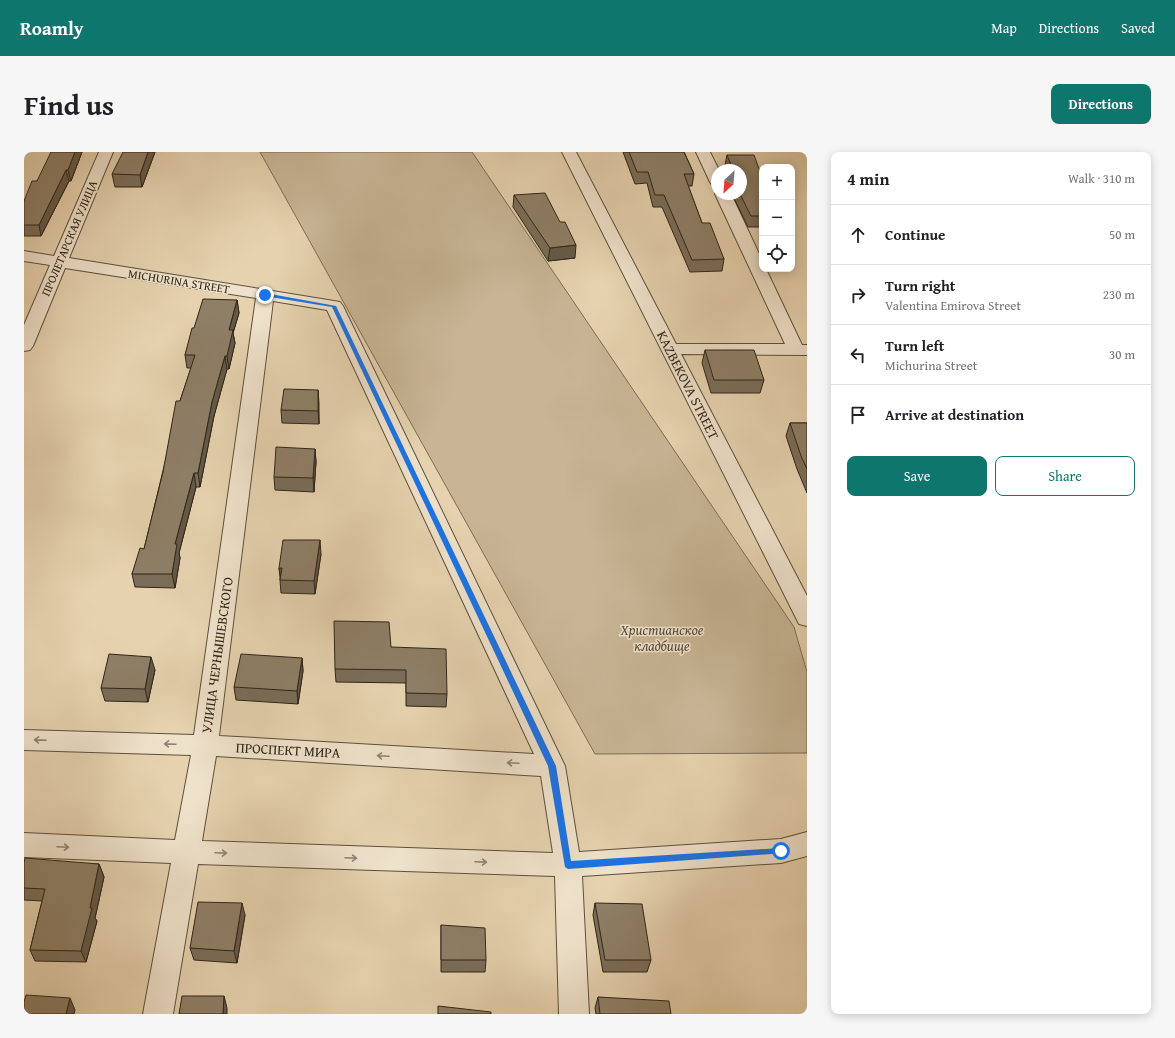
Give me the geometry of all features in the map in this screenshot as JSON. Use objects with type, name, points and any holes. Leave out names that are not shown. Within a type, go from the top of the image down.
[{"type":"street","name":"ПРОЛЕТАРСКАЯ УЛИЦА","points":[[24,346],[58,262],[106,152]]},
{"type":"street","name":"KAZBEKOVA STREET","points":[[569,152],[807,618]]},
{"type":"street","points":[[703,152],[711,169]]},
{"type":"street","points":[[670,349],[801,350],[726,200]]},
{"type":"street","name":"MICHURINA STREET","points":[[24,256],[334,306],[552,766]]},
{"type":"street","name":"УЛИЦА ЧЕРНЫШЕВСКОГО","points":[[158,1014],[205,745],[265,295]]},
{"type":"street","name":"ПРОСПЕКТ МИРА","points":[[24,740],[205,745],[552,766]]},
{"type":"street","points":[[552,766],[568,865],[574,1014]]},
{"type":"street","points":[[24,845],[568,865],[781,851],[807,844]]},
{"type":"green space","name":"Христианское кладбище","points":[[260,152],[472,152],[794,627],[807,672],[807,753],[595,754]]},
{"type":"building","points":[[51,152],[75,152],[68,170],[66,170],[39,225],[24,225],[24,201],[32,181],[37,181]]},
{"type":"building","points":[[123,152],[148,152],[140,175],[112,174]]},
{"type":"building","points":[[629,152],[684,152],[694,174],[684,174],[702,223],[710,223],[724,259],[692,260],[664,195],[655,195],[648,172],[637,172]]},
{"type":"building","points":[[727,155],[754,155],[759,169],[759,216],[751,216],[743,200],[747,200],[747,164],[731,164]]},
{"type":"building","points":[[545,193],[560,222],[565,222],[576,245],[550,248],[514,195]]},
{"type":"building","points":[[203,299],[237,300],[229,330],[233,330],[227,356],[225,356],[212,402],[198,473],[194,473],[175,544],[177,544],[172,574],[132,574],[140,548],[144,549],[163,472],[176,401],[180,401],[195,355],[185,355],[192,328],[194,328]]},
{"type":"building","points":[[705,350],[754,350],[764,380],[714,380]]},
{"type":"building","points":[[284,389],[318,390],[318,411],[281,410]]},
{"type":"building","points":[[790,423],[807,423],[807,469],[801,456]]},
{"type":"building","points":[[276,447],[315,449],[313,478],[274,477]]},
{"type":"building","points":[[283,540],[320,540],[314,581],[280,580],[282,568],[279,568]]},
{"type":"building","points":[[334,621],[389,622],[391,647],[446,649],[447,694],[406,693],[406,670],[335,669]]},
{"type":"building","points":[[109,654],[151,657],[145,689],[101,688]]},
{"type":"building","points":[[241,654],[302,658],[297,691],[234,687]]},
{"type":"building","points":[[25,858],[99,864],[90,908],[92,908],[81,951],[30,950],[45,889],[24,888]]},
{"type":"building","points":[[198,902],[242,903],[234,951],[190,948]]},
{"type":"building","points":[[595,903],[642,904],[651,960],[605,960]]},
{"type":"building","points":[[441,925],[485,928],[486,960],[441,960]]},
{"type":"building","points":[[26,995],[70,998],[66,1014],[24,1014],[24,1002]]},
{"type":"building","points":[[182,996],[224,996],[223,1014],[179,1014]]},
{"type":"building","points":[[598,997],[669,1001],[671,1014],[600,1014]]},
{"type":"building","points":[[438,1006],[491,1012],[491,1014],[438,1014]]},
{"type":"route","points":[[265,295],[334,306],[552,766],[568,865],[781,851]]}]
